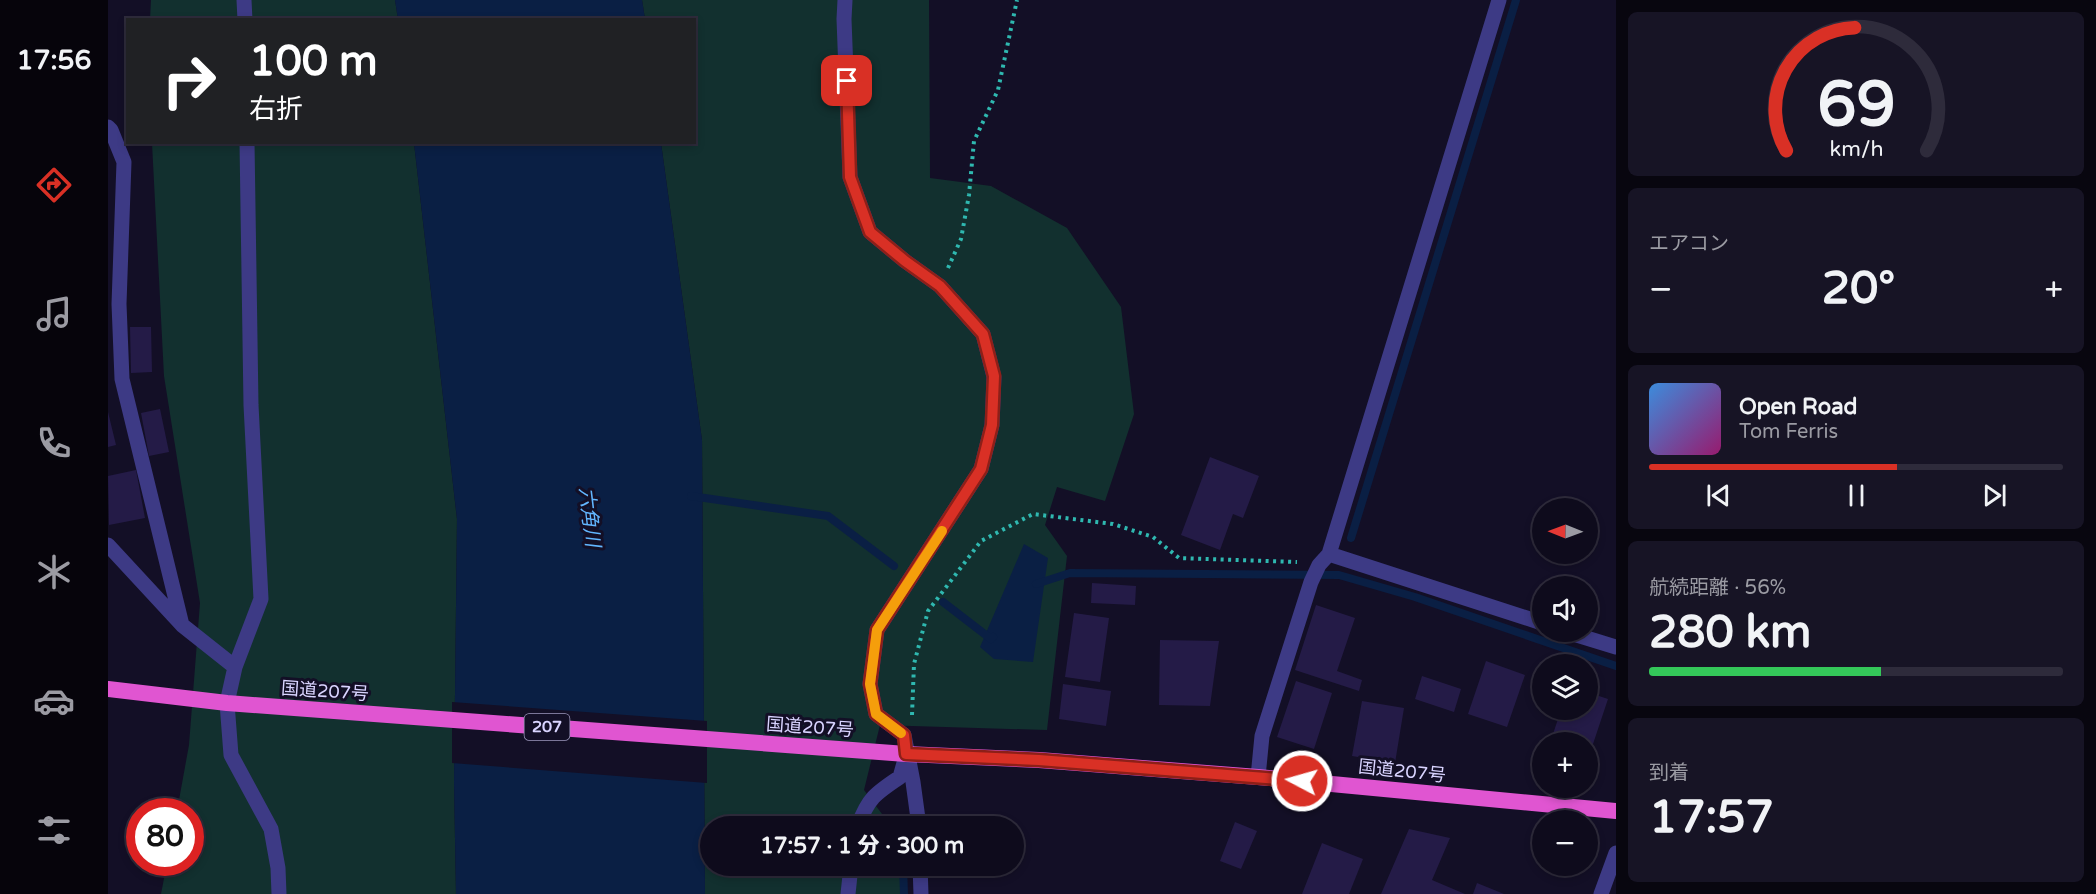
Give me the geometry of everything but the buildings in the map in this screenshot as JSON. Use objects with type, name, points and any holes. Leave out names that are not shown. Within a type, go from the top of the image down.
[{"type":"highway","name":"国道207号","points":[[108,689],[261,706],[833,749],[1039,760],[1257,777],[1616,811]]},
{"type":"street","points":[[244,0],[245,18]]},
{"type":"street","points":[[845,0],[850,177],[870,232],[940,286],[983,334],[994,376],[992,425],[981,469],[877,630],[870,684],[876,714],[904,735],[918,816]]},
{"type":"street","points":[[1257,777],[1262,736],[1311,582],[1324,559],[1498,0]]},
{"type":"street","points":[[108,127],[124,162],[119,304],[122,379],[182,625]]},
{"type":"street","points":[[247,144],[252,405],[261,599],[235,667],[228,703],[231,755],[271,829],[278,868],[279,894]]},
{"type":"street","points":[[108,545],[182,625],[235,667]]},
{"type":"street","points":[[1324,559],[1532,620]]},
{"type":"street","points":[[1598,641],[1616,647]]},
{"type":"street","points":[[861,816],[876,792],[900,777],[906,754]]},
{"type":"street","points":[[1601,894],[1616,853]]},
{"type":"street","points":[[848,894],[850,876]]},
{"type":"street","points":[[920,876],[921,894]]},
{"type":"path","points":[[940,286],[961,239],[969,195],[974,141],[998,90],[1017,0]]},
{"type":"path","points":[[904,735],[912,717],[914,664],[928,611],[981,541],[1033,514],[1113,524],[1153,537],[1179,558],[1278,561],[1324,559]]},
{"type":"green space","points":[[151,0],[395,0],[398,18],[150,18]]},
{"type":"green space","points":[[642,0],[929,0],[930,178],[991,186],[1067,228],[1121,307],[1134,414],[1105,501],[1057,487],[1045,525],[1067,556],[1047,730],[880,725],[864,790],[884,816],[704,816],[702,440],[661,144],[696,144],[696,18],[645,18]]},
{"type":"green space","points":[[152,144],[414,144],[457,519],[454,782],[456,894],[161,894],[164,876],[204,876],[204,798],[179,798],[189,745],[200,603],[164,376]]},
{"type":"green space","points":[[705,876],[900,876],[901,894],[705,894]]},
{"type":"water","points":[[395,0],[642,0],[645,18],[398,18]]},
{"type":"water","name":"六角川","points":[[414,144],[661,144],[702,440],[704,816],[700,816],[700,876],[705,876],[705,894],[456,894],[454,782],[457,519]]},
{"type":"water","points":[[1024,544],[1048,558],[1033,662],[994,659],[980,647]]},
{"type":"pier","points":[[452,702],[707,721],[707,783],[452,763]]},
{"type":"waterway","points":[[1351,538],[1516,0]]},
{"type":"waterway","points":[[691,496],[828,516],[894,566]]},
{"type":"waterway","points":[[1036,584],[1070,573],[1339,575],[1415,597],[1616,666]]},
{"type":"waterway","points":[[943,602],[991,639],[993,637]]},
{"type":"waterway","points":[[903,876],[904,894]]},
{"type":"slow traffic","points":[[901,733],[876,714],[870,684],[877,630],[942,531]]},
{"type":"route","points":[[847,81],[850,177],[870,232],[940,286],[983,334],[994,376],[992,425],[981,469],[877,630],[870,684],[876,714],[904,735],[906,754],[1039,760],[1302,781]]}]
